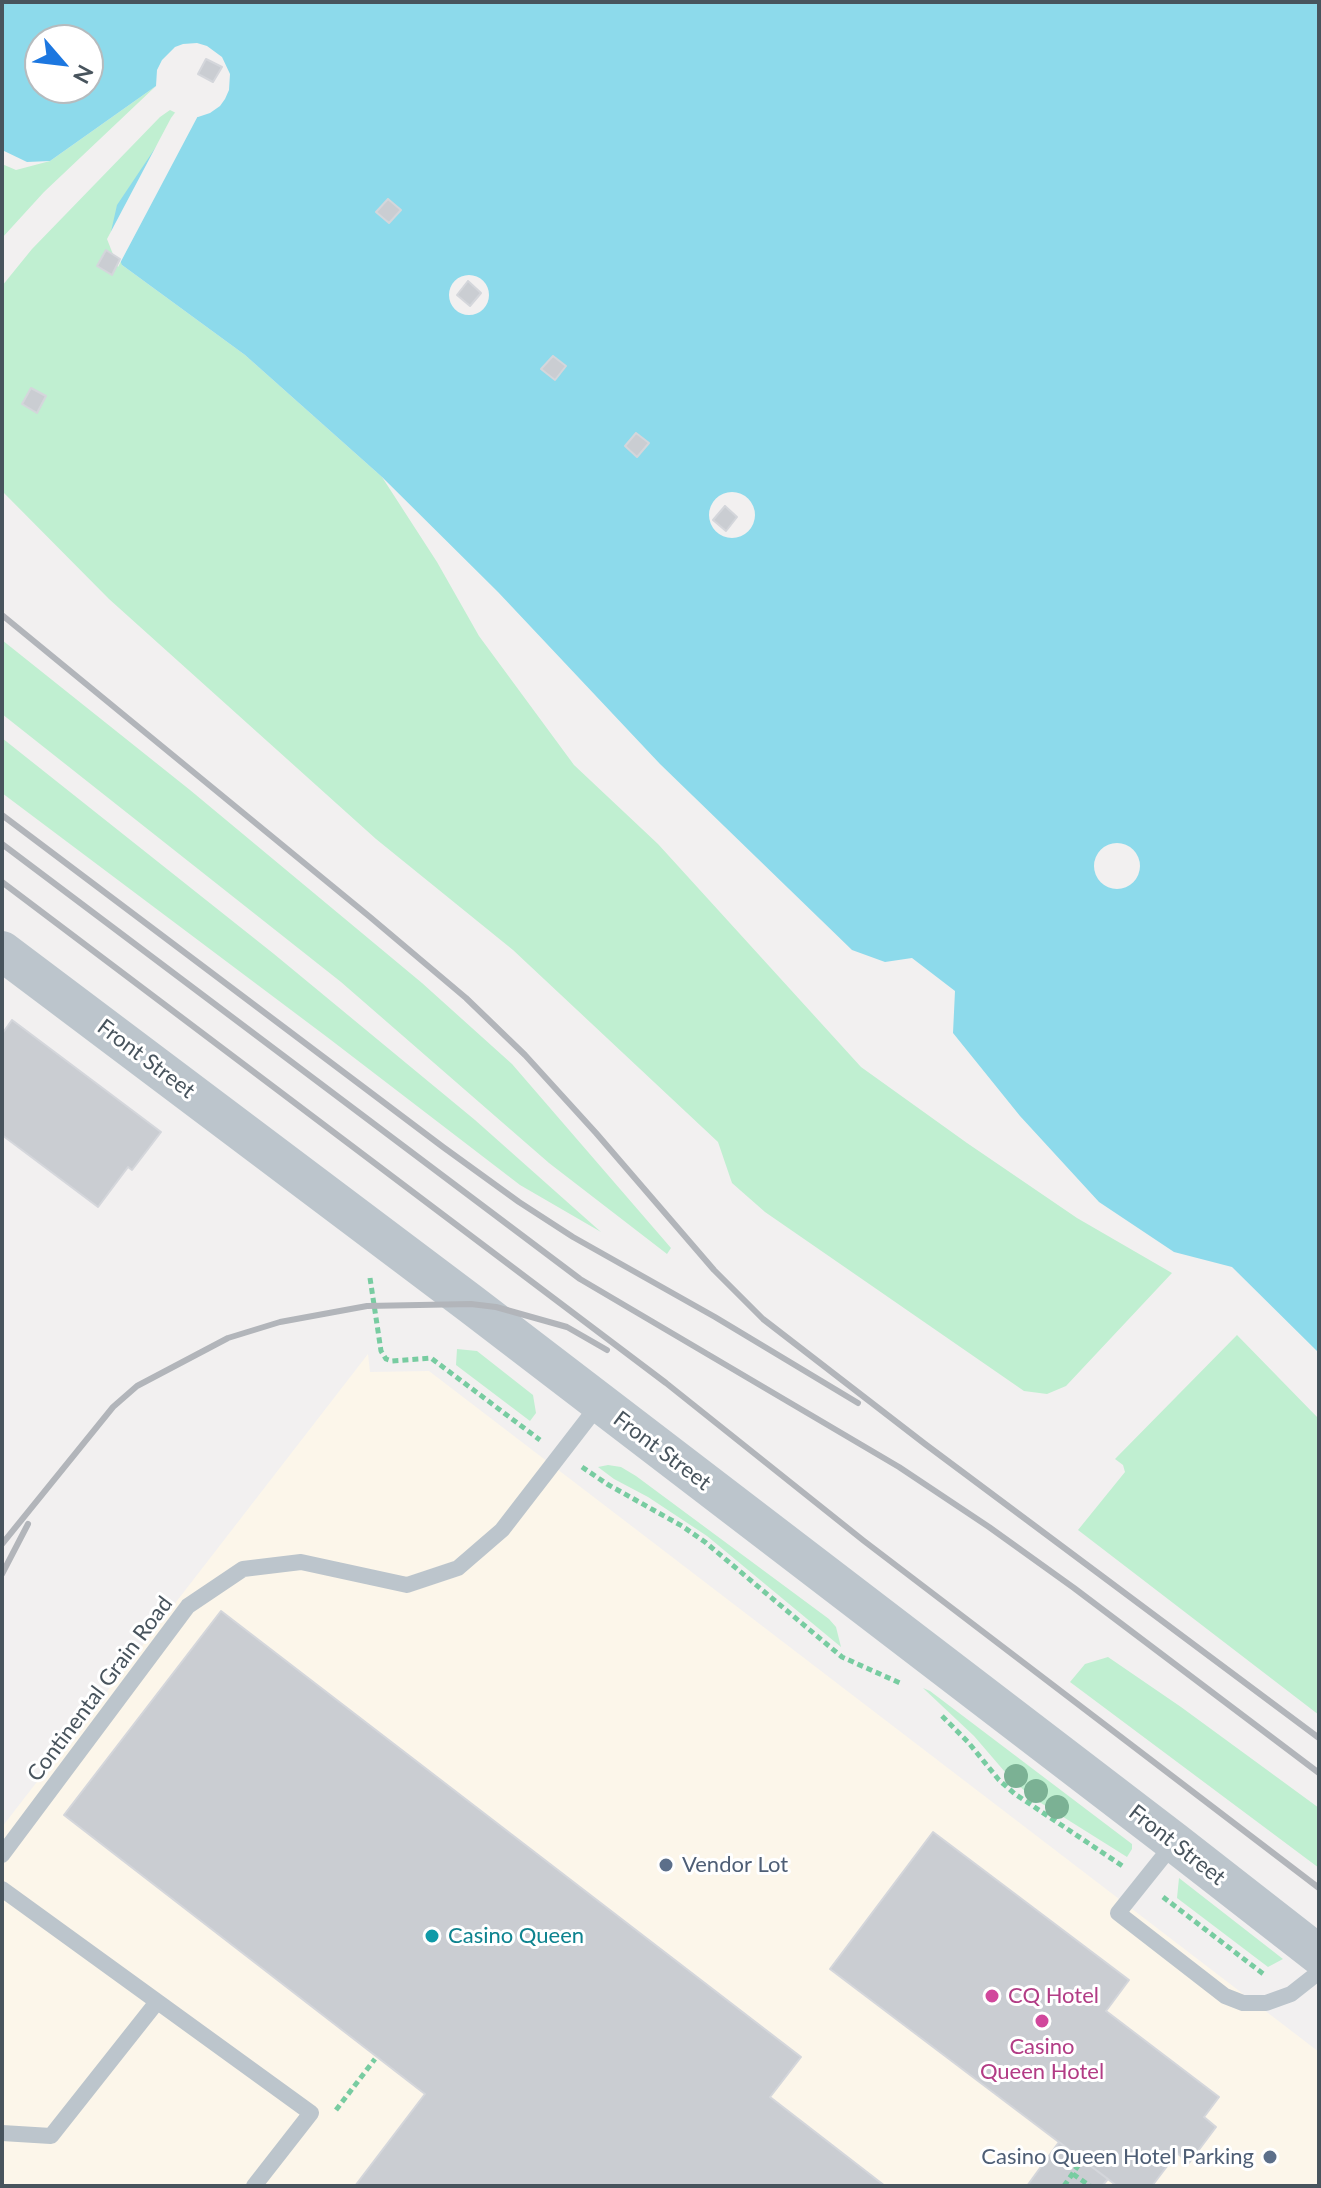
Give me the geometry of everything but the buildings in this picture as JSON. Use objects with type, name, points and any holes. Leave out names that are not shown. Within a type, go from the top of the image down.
[{"type":"street","name":"Front Street","points":[[2,951],[449,1287],[1319,1955]]},
{"type":"lane","name":"Continental Grain Road","points":[[2,1855],[188,1606],[243,1569],[301,1562],[407,1585],[458,1568],[502,1530],[600,1403]]},
{"type":"lane","points":[[1174,1842],[1118,1913],[1225,1996],[1243,2003],[1266,2003],[1291,1994],[1319,1972]]},
{"type":"lane","points":[[2,1889],[311,2113],[254,2186]]},
{"type":"lane","points":[[2,2133],[51,2136],[157,2002]]},
{"type":"path","points":[[360,1270],[371,1279],[381,1351],[386,1359],[431,1358],[523,1428]]},
{"type":"path","points":[[588,1471],[705,1542],[842,1657],[907,1686]]},
{"type":"path","points":[[939,1714],[1015,1794],[1120,1864]]},
{"type":"path","points":[[1176,1907],[1258,1970]]},
{"type":"path","points":[[1064,2186],[1082,2160]]},
{"type":"path","points":[[1073,2174],[1090,2186]]},
{"type":"shaded area","points":[[368,1354],[370,1372],[429,1371],[1319,2052],[1319,2186],[2,2186],[2,1827]]},
{"type":"green space","points":[[156,86],[44,192],[2,238],[2,164],[16,170],[50,161]]},
{"type":"green space","points":[[170,110],[178,114],[122,265],[245,355],[382,477],[437,562],[479,636],[574,765],[658,844],[861,1067],[1077,1218],[1172,1273],[1066,1386],[1047,1394],[1024,1391],[765,1212],[732,1183],[718,1142],[513,950],[376,839],[109,599],[2,491],[2,286],[32,249]]},
{"type":"green space","points":[[2,640],[190,790],[422,983],[512,1064],[671,1248],[667,1254],[549,1163],[341,982],[2,714]]},
{"type":"green space","points":[[2,738],[274,954],[475,1120],[601,1232],[520,1185],[2,793]]},
{"type":"green space","points":[[1237,1335],[1319,1419],[1319,1715],[1078,1530],[1125,1472],[1123,1465],[1115,1459]]},
{"type":"green space","points":[[457,1349],[477,1351],[533,1395],[536,1413],[530,1421],[456,1365]]},
{"type":"green space","points":[[598,1467],[621,1467],[636,1476],[829,1619],[836,1627],[841,1647],[707,1536]]},
{"type":"green space","points":[[1108,1657],[1319,1808],[1319,1868],[1070,1682],[1085,1664]]},
{"type":"green space","points":[[923,1688],[1132,1844],[1127,1857],[1033,1798]]},
{"type":"green space","points":[[1179,1878],[1283,1959],[1268,1967],[1177,1898]]},
{"type":"water","points":[[2,2],[1319,2],[1319,1353],[1232,1267],[1174,1252],[1099,1202],[1020,1116],[953,1033],[955,991],[912,958],[885,962],[852,950],[660,764],[498,592],[382,477],[245,355],[122,265],[110,236],[117,205],[178,114],[198,117],[210,113],[225,99],[230,74],[222,57],[197,43],[175,47],[157,70],[156,86],[50,161],[27,162],[2,150]]},
{"type":"pier","points":[[177,110],[200,112],[118,267],[107,239]]},
{"type":"pier","points":[[469,275],[483,281],[489,295],[483,309],[469,315],[455,309],[449,295],[455,281]]},
{"type":"pier","points":[[732,492],[741,493],[748,499],[754,506],[754,524],[748,531],[741,537],[732,538],[723,537],[716,531],[710,524],[709,515],[710,506],[716,499],[723,493]]},
{"type":"pier","points":[[1117,843],[1133,850],[1140,866],[1133,882],[1117,889],[1101,882],[1094,866],[1101,850]]},
{"type":"railway","points":[[2,615],[466,998],[525,1055],[714,1270],[763,1319],[1319,1738]]},
{"type":"railway","points":[[2,815],[519,1202],[573,1237],[858,1403]]},
{"type":"railway","points":[[2,844],[580,1279],[899,1467],[989,1527],[1319,1773]]},
{"type":"railway","points":[[2,882],[666,1383],[864,1541],[1319,1888]]},
{"type":"railway","points":[[2,1544],[113,1407],[137,1386],[228,1338],[280,1322],[367,1306],[471,1304],[496,1307],[567,1327],[607,1350]]},
{"type":"railway","points":[[2,1574],[28,1524]]},
{"type":"place","name":"Vendor Lot","points":[[666,1865]]},
{"type":"place","name":"Casino Queen","points":[[432,1936]]},
{"type":"place","name":"CQ Hotel","points":[[992,1996]]},
{"type":"place","name":"Casino Queen Hotel","points":[[1042,2021]]},
{"type":"place","name":"Casino Queen Hotel Parking","points":[[1270,2157]]}]
